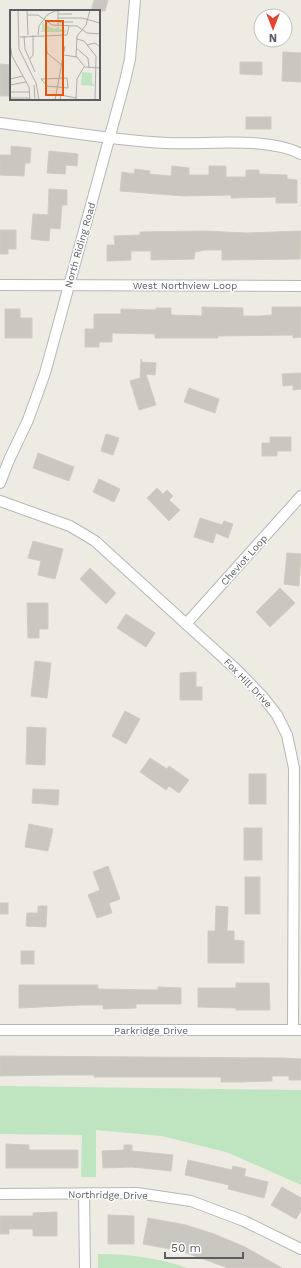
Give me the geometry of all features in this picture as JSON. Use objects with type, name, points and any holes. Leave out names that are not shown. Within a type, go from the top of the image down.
[{"type":"street","name":"North Riding Road","points":[[0,483],[36,400],[70,285],[130,59],[135,0]]},
{"type":"street","points":[[0,123],[166,143],[265,144],[290,148],[301,154]]},
{"type":"street","name":"West Northview Loop","points":[[0,285],[301,286]]},
{"type":"street","name":"Cheviot Loop","points":[[186,624],[301,496]]},
{"type":"street","name":"Fox Hill Drive","points":[[0,501],[70,526],[90,538],[112,556],[186,624],[263,697],[277,715],[290,746],[295,790],[297,1030]]},
{"type":"street","name":"Parkridge Drive","points":[[0,1030],[297,1030]]},
{"type":"street","name":"Northridge Drive","points":[[0,1194],[137,1193],[191,1201],[244,1221],[301,1249]]},
{"type":"street","points":[[84,1194],[85,1268]]},
{"type":"green space","points":[[0,1086],[301,1090],[301,1185],[229,1153],[162,1136],[96,1130],[96,1177],[81,1177],[82,1135],[0,1134]]},
{"type":"green space","points":[[98,1254],[143,1257],[187,1268],[98,1268]]},
{"type":"building","points":[[94,0],[108,0],[105,11],[91,10]]},
{"type":"building","points":[[283,52],[301,53],[301,82],[282,81]]},
{"type":"building","points":[[240,62],[262,62],[262,75],[240,74]]},
{"type":"building","points":[[0,64],[10,65],[10,96],[0,96]]},
{"type":"building","points":[[246,117],[271,117],[271,129],[246,129]]},
{"type":"building","points":[[11,146],[31,148],[30,163],[25,163],[24,176],[0,175],[0,155],[11,155]]},
{"type":"building","points":[[49,151],[78,154],[77,166],[66,165],[65,174],[47,173]]},
{"type":"building","points":[[172,166],[189,168],[189,175],[209,175],[209,166],[226,166],[226,177],[246,177],[246,170],[259,170],[259,174],[287,175],[287,179],[297,180],[297,203],[276,203],[276,197],[231,198],[231,195],[184,196],[120,191],[122,172],[134,174],[135,169],[150,171],[149,174],[171,176]]},
{"type":"building","points":[[49,189],[67,190],[67,205],[62,205],[60,229],[50,228],[49,241],[31,239],[33,214],[48,215]]},
{"type":"building","points":[[0,230],[16,230],[16,249],[8,249],[8,254],[0,254]]},
{"type":"building","points":[[205,231],[246,233],[301,231],[300,259],[222,260],[222,250],[205,250],[195,252],[194,259],[151,260],[151,251],[131,251],[131,260],[107,261],[107,245],[115,245],[114,236],[140,235],[140,232]]},
{"type":"building","points":[[202,307],[243,308],[243,316],[260,316],[272,315],[272,307],[301,307],[301,337],[293,338],[293,335],[218,336],[218,338],[155,338],[155,334],[112,333],[112,342],[99,342],[99,347],[85,347],[85,329],[94,329],[94,314],[121,314],[121,309],[156,310],[156,308],[171,308],[171,315],[202,316]]},
{"type":"building","points":[[5,309],[20,309],[20,318],[32,318],[32,338],[5,338]]},
{"type":"building","points":[[141,359],[142,362],[156,363],[155,375],[146,374],[156,405],[139,410],[130,381],[140,378]]},
{"type":"building","points":[[301,373],[301,389],[293,390],[293,385],[283,386],[282,374]]},
{"type":"building","points":[[189,388],[219,399],[215,413],[184,402]]},
{"type":"building","points":[[106,434],[119,438],[113,455],[101,451]]},
{"type":"building","points":[[270,437],[291,437],[291,451],[277,451],[277,456],[262,456],[262,443],[270,443]]},
{"type":"building","points":[[38,453],[74,467],[69,481],[33,468]]},
{"type":"building","points":[[99,479],[120,489],[114,502],[93,492]]},
{"type":"building","points":[[157,488],[163,494],[167,490],[173,496],[169,500],[180,510],[169,521],[147,498]]},
{"type":"building","points":[[200,518],[222,525],[224,521],[233,524],[228,538],[216,533],[213,543],[194,537]]},
{"type":"building","points":[[33,541],[63,549],[55,579],[38,575],[41,561],[28,558]]},
{"type":"building","points":[[287,553],[301,554],[299,586],[284,584]]},
{"type":"building","points":[[90,568],[116,593],[106,604],[80,579]]},
{"type":"building","points":[[280,588],[295,603],[270,627],[256,612]]},
{"type":"building","points":[[27,603],[48,603],[48,629],[39,629],[39,638],[28,638]]},
{"type":"building","points":[[126,614],[155,633],[146,647],[117,628]]},
{"type":"building","points":[[35,661],[51,663],[47,698],[31,696]]},
{"type":"building","points":[[196,672],[196,687],[202,687],[202,700],[180,700],[180,673]]},
{"type":"building","points":[[125,711],[140,719],[126,744],[112,736]]},
{"type":"building","points":[[27,727],[46,728],[45,765],[26,764]]},
{"type":"building","points":[[150,758],[167,769],[169,766],[189,780],[179,793],[169,786],[166,790],[140,772]]},
{"type":"building","points":[[249,774],[266,774],[266,804],[249,804]]},
{"type":"building","points":[[33,789],[59,790],[58,805],[32,803]]},
{"type":"building","points":[[29,824],[53,829],[48,851],[25,847]]},
{"type":"building","points":[[244,828],[262,828],[262,860],[244,860]]},
{"type":"building","points":[[108,866],[120,899],[109,903],[112,913],[97,918],[88,895],[100,890],[93,872]]},
{"type":"building","points":[[245,877],[260,877],[260,914],[245,914]]},
{"type":"building","points":[[0,903],[8,903],[8,914],[0,914]]},
{"type":"building","points":[[38,906],[47,906],[46,927],[26,926],[27,913],[38,913]]},
{"type":"building","points":[[216,906],[228,907],[227,931],[234,931],[234,940],[244,941],[244,963],[208,963],[208,931],[215,931]]},
{"type":"building","points":[[21,951],[34,951],[34,964],[21,964]]},
{"type":"building","points":[[236,983],[269,983],[270,1010],[236,1010],[236,1008],[198,1007],[198,988],[236,988]]},
{"type":"building","points":[[19,985],[98,985],[98,989],[158,990],[158,987],[181,988],[181,1004],[136,1004],[136,1008],[103,1009],[103,1005],[19,1008]]},
{"type":"building","points":[[0,1056],[301,1059],[301,1080],[289,1080],[289,1076],[272,1076],[272,1081],[221,1082],[221,1077],[94,1077],[94,1075],[0,1076]]},
{"type":"building","points":[[6,1144],[29,1145],[29,1150],[78,1150],[78,1168],[6,1168]]},
{"type":"building","points":[[124,1145],[132,1145],[132,1151],[173,1155],[171,1171],[132,1167],[103,1168],[102,1151],[124,1150]]},
{"type":"building","points":[[188,1160],[232,1170],[233,1166],[246,1169],[244,1176],[268,1182],[264,1198],[228,1189],[229,1185],[185,1175]]},
{"type":"building","points":[[282,1187],[301,1198],[301,1211],[296,1219],[271,1205]]},
{"type":"building","points":[[57,1212],[57,1236],[33,1236],[33,1229],[9,1229],[9,1234],[0,1234],[0,1216],[33,1216],[33,1213]]},
{"type":"building","points":[[108,1215],[134,1216],[134,1244],[108,1244]]},
{"type":"building","points":[[148,1218],[186,1225],[214,1234],[245,1247],[282,1268],[228,1268],[170,1247],[170,1249],[143,1244]]}]
